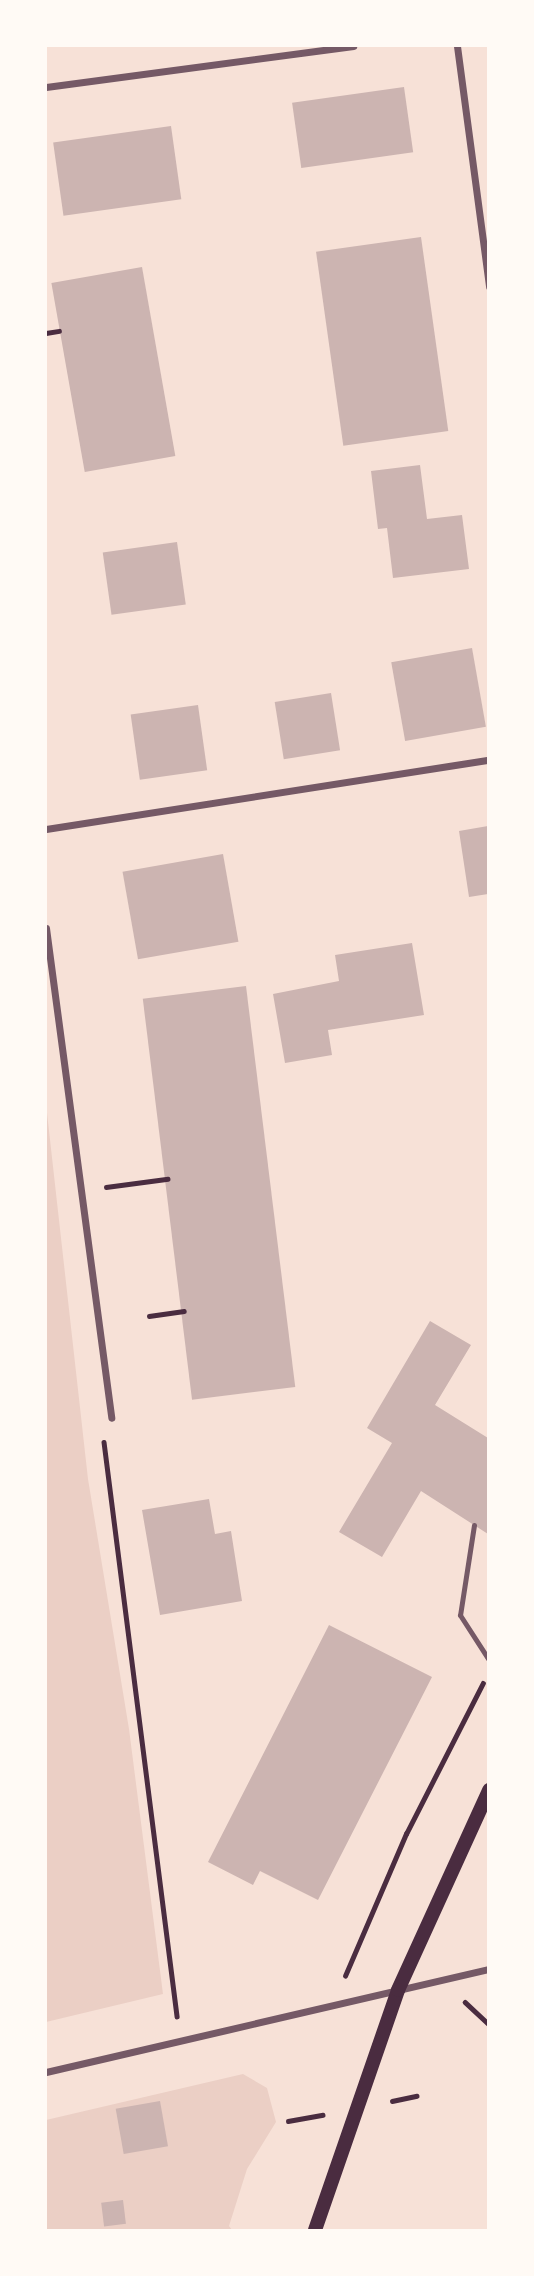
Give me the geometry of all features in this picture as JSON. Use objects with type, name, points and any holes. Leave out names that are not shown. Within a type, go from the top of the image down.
[{"type":"main road","points":[[315,2231],[398,1990],[488,1790]]},
{"type":"street","points":[[46,87],[353,46]]},
{"type":"street","points":[[457,46],[488,287]]},
{"type":"street","points":[[46,830],[488,760]]},
{"type":"street","points":[[46,928],[111,1418]]},
{"type":"street","points":[[46,2071],[488,1969]]},
{"type":"lane","points":[[474,1525],[460,1615],[488,1660]]},
{"type":"path","points":[[46,333],[59,331]]},
{"type":"path","points":[[100,1188],[167,1179]]},
{"type":"path","points":[[149,1316],[184,1311]]},
{"type":"path","points":[[111,1418],[103,1435],[180,2042]]},
{"type":"path","points":[[332,2006],[406,1834],[488,1673]]},
{"type":"path","points":[[466,2002],[488,2024]]},
{"type":"shaded area","points":[[46,1104],[88,1479],[129,1729],[163,1994],[46,2022]]},
{"type":"shaded area","points":[[243,2074],[267,2088],[276,2122],[247,2169],[229,2226],[232,2230],[46,2230],[46,2120]]},
{"type":"building","points":[[404,87],[413,152],[301,168],[292,103]]},
{"type":"building","points":[[171,126],[181,199],[63,216],[53,143]]},
{"type":"building","points":[[421,237],[448,431],[343,446],[316,252]]},
{"type":"building","points":[[142,267],[175,456],[85,472],[51,283]]},
{"type":"building","points":[[420,465],[427,519],[462,515],[469,569],[393,578],[387,528],[378,529],[371,471]]},
{"type":"building","points":[[177,542],[186,604],[111,615],[103,552]]},
{"type":"building","points":[[472,648],[486,727],[405,741],[391,662]]},
{"type":"building","points":[[331,693],[340,750],[284,759],[275,702]]},
{"type":"building","points":[[198,705],[207,770],[140,780],[131,714]]},
{"type":"building","points":[[488,826],[488,894],[469,897],[459,831]]},
{"type":"building","points":[[223,854],[238,942],[138,959],[123,872]]},
{"type":"building","points":[[412,943],[424,1015],[328,1030],[332,1055],[285,1063],[273,994],[339,981],[335,955]]},
{"type":"building","points":[[246,986],[295,1387],[192,1400],[143,999]]},
{"type":"building","points":[[430,1321],[471,1345],[435,1405],[488,1438],[488,1534],[421,1491],[382,1557],[339,1532],[392,1443],[367,1428]]},
{"type":"building","points":[[209,1499],[215,1534],[231,1531],[242,1601],[160,1615],[142,1510]]},
{"type":"building","points":[[329,1625],[432,1677],[318,1900],[260,1871],[253,1885],[208,1862]]},
{"type":"building","points":[[160,2101],[168,2146],[124,2154],[116,2109]]},
{"type":"building","points":[[123,2200],[126,2224],[104,2227],[101,2203]]}]
